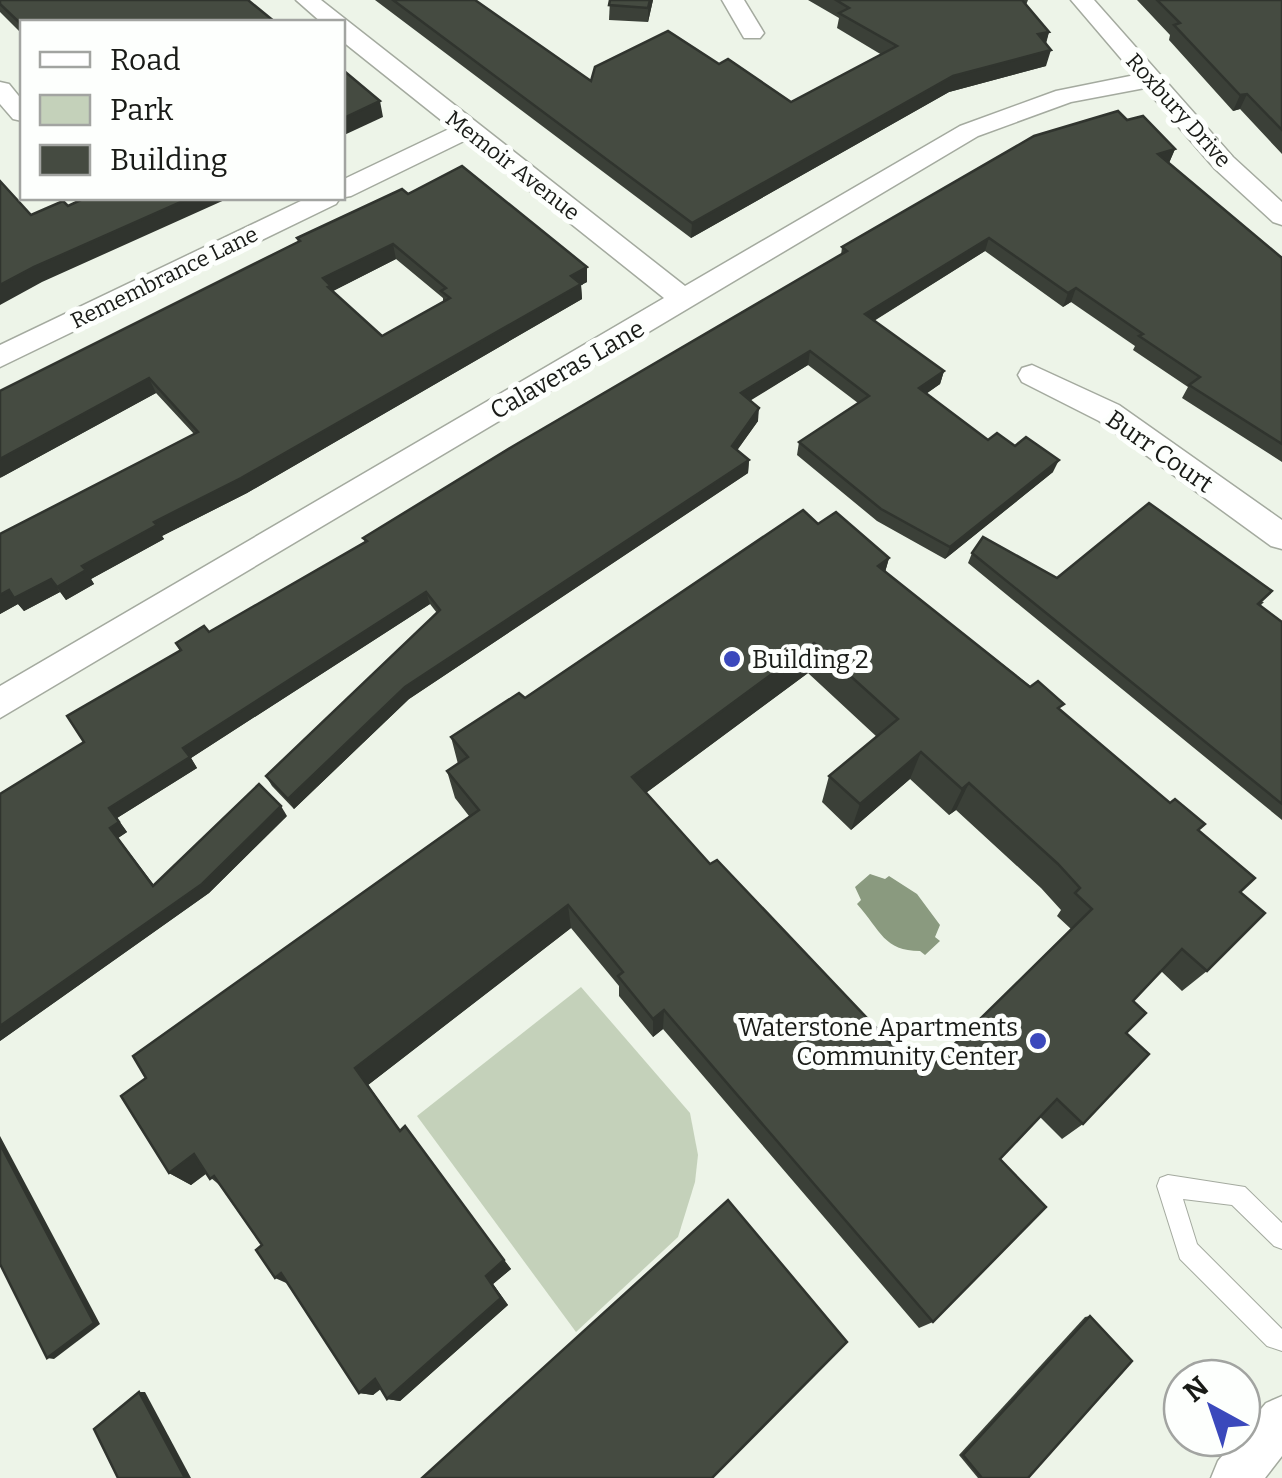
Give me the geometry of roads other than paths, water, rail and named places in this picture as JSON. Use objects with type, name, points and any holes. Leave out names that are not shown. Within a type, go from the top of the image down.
[{"type":"street","points":[[308,0],[333,20]]},
{"type":"street","points":[[733,0],[752,33]]},
{"type":"street","name":"Roxbury Drive","points":[[1082,0],[1224,163],[1282,216]]},
{"type":"street","name":"Memoir Avenue","points":[[345,30],[685,300]]},
{"type":"street","name":"Calaveras Lane","points":[[0,703],[970,131],[1066,96],[1152,79]]},
{"type":"street","points":[[0,90],[20,112]]},
{"type":"street","points":[[345,189],[466,130]]},
{"type":"street","name":"Remembrance Lane","points":[[0,357],[324,200]]},
{"type":"street","name":"Burr Court","points":[[1032,375],[1109,413],[1282,537]]},
{"type":"street","points":[[1234,1478],[1282,1419]]},
{"type":"lane","points":[[1282,1238],[1237,1195],[1168,1186],[1188,1250],[1275,1338],[1282,1340]]},
{"type":"place","name":"Building 2","points":[[732,659]]},
{"type":"place","name":"Waterstone Apartments Community Center","points":[[1038,1041]]}]
